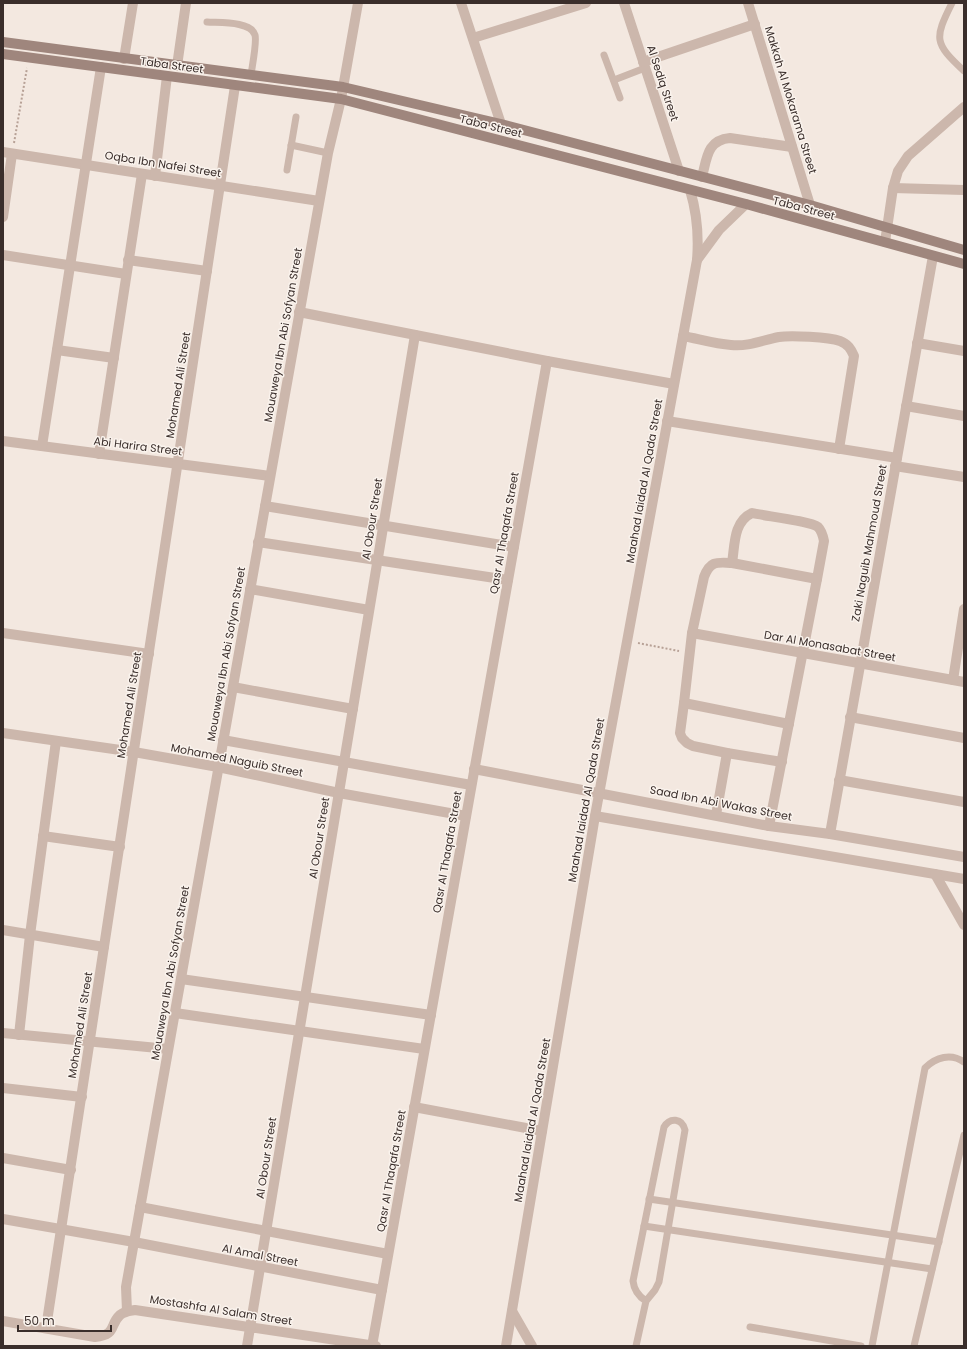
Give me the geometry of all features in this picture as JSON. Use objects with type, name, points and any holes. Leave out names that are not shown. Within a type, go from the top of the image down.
[{"type":"street","points":[[124,59],[133,3]]},
{"type":"street","points":[[177,66],[186,3]]},
{"type":"street","name":"Mouaweya Ibn Abi Sofyan Street","points":[[127,1311],[126,1287],[140,1207],[319,201],[328,152],[341,99],[358,3]]},
{"type":"street","points":[[461,3],[501,124]]},
{"type":"street","points":[[472,38],[586,3]]},
{"type":"street","name":"Al Sediq Street","points":[[624,3],[679,172]]},
{"type":"street","name":"Makkah Al Mokarama Street","points":[[748,3],[810,205]]},
{"type":"street","points":[[644,65],[755,24]]},
{"type":"street","name":"Taba Street","points":[[3,42],[343,87],[501,124],[679,172],[810,205],[964,250]]},
{"type":"street","name":"Taba Street","points":[[3,54],[341,99],[746,204],[964,264]]},
{"type":"street","points":[[42,446],[101,67]]},
{"type":"street","points":[[156,176],[167,76]]},
{"type":"street","name":"Mohamed Ali Street","points":[[46,1328],[235,86]]},
{"type":"street","points":[[885,242],[886,226],[893,188],[898,171],[908,156],[964,107]]},
{"type":"street","points":[[702,177],[709,149],[721,139],[730,138],[792,147]]},
{"type":"street","points":[[3,216],[8,153]]},
{"type":"street","name":"Oqba Ibn Nafei Street","points":[[8,153],[319,201]]},
{"type":"street","points":[[99,454],[142,174]]},
{"type":"street","points":[[893,188],[964,190]]},
{"type":"street","name":"Maahad Iaidad Al Qada Street","points":[[506,1346],[595,816],[697,260],[697,224],[690,190]]},
{"type":"street","name":"Maahad Iaidad Al Qada Street","points":[[697,260],[719,230],[746,204]]},
{"type":"street","points":[[3,255],[126,274]]},
{"type":"street","name":"Zaki Naguib Mahmoud Street","points":[[830,834],[933,256]]},
{"type":"street","points":[[128,260],[207,271]]},
{"type":"street","points":[[299,312],[547,361],[674,384]]},
{"type":"street","name":"Al Obour Street","points":[[247,1346],[415,335]]},
{"type":"street","points":[[683,336],[731,345],[748,345],[781,337],[816,337],[840,341],[845,344],[850,348],[854,356],[839,449]]},
{"type":"street","points":[[917,343],[964,350]]},
{"type":"street","points":[[57,350],[114,358]]},
{"type":"street","name":"Qasr Al Thaqafa Street","points":[[373,1346],[424,1049],[547,361]]},
{"type":"street","points":[[906,406],[964,416]]},
{"type":"street","points":[[667,421],[839,449],[964,477]]},
{"type":"street","name":"Abi Harira Street","points":[[3,441],[270,476]]},
{"type":"street","points":[[265,506],[514,547]]},
{"type":"street","points":[[732,563],[738,528],[741,521],[752,513],[812,524],[821,531],[823,536],[824,542],[770,826]]},
{"type":"street","points":[[258,542],[508,580]]},
{"type":"street","points":[[782,762],[693,746],[682,738],[680,733],[692,633],[704,577],[707,569],[714,564],[719,562],[732,563],[817,579]]},
{"type":"street","points":[[250,590],[369,610]]},
{"type":"street","points":[[953,680],[964,609]]},
{"type":"street","points":[[3,632],[149,654]]},
{"type":"street","name":"Dar Al Monasabat Street","points":[[692,633],[964,682]]},
{"type":"street","points":[[233,686],[353,709]]},
{"type":"street","points":[[684,702],[789,724]]},
{"type":"street","points":[[850,717],[964,738]]},
{"type":"street","name":"Mohamed Naguib Street","points":[[3,734],[134,752],[218,767],[339,793],[466,816]]},
{"type":"street","name":"Mohamed Naguib Street","points":[[223,740],[471,786]]},
{"type":"street","points":[[19,1035],[30,935],[56,741]]},
{"type":"street","points":[[716,815],[727,753]]},
{"type":"street","name":"Saad Ibn Abi Wakas Street","points":[[474,769],[770,826],[830,834],[964,857]]},
{"type":"street","points":[[839,780],[964,802]]},
{"type":"street","points":[[595,816],[964,879]]},
{"type":"street","points":[[43,836],[120,847]]},
{"type":"street","points":[[935,874],[964,925]]},
{"type":"street","points":[[3,930],[104,947]]},
{"type":"street","points":[[181,979],[431,1015]]},
{"type":"street","points":[[175,1013],[424,1049]]},
{"type":"street","points":[[3,1033],[168,1049]]},
{"type":"street","points":[[3,1088],[82,1097]]},
{"type":"street","points":[[414,1108],[542,1131]]},
{"type":"street","points":[[3,1158],[71,1170]]},
{"type":"street","points":[[140,1207],[388,1254]]},
{"type":"street","name":"Al Amal Street","points":[[3,1219],[134,1242],[382,1290]]},
{"type":"street","name":"Mostashfa Al Salam Street","points":[[127,1311],[135,1310],[373,1346]]},
{"type":"street","points":[[3,1321],[46,1328],[94,1341],[109,1333],[121,1315],[127,1311]]},
{"type":"street","points":[[512,1311],[532,1346]]},
{"type":"lane","points":[[952,3],[941,25],[941,43],[946,54],[964,71]]},
{"type":"lane","points":[[207,22],[244,25],[252,29],[255,36],[251,75]]},
{"type":"lane","points":[[604,55],[620,98]]},
{"type":"lane","points":[[614,80],[644,65]]},
{"type":"lane","points":[[287,170],[296,117]]},
{"type":"lane","points":[[291,145],[328,152]]},
{"type":"lane","points":[[872,1346],[925,1068],[935,1060],[942,1058],[955,1058],[964,1062]]},
{"type":"lane","points":[[636,1346],[646,1301],[655,1290],[659,1282],[685,1130],[682,1123],[676,1120],[669,1121],[664,1127],[633,1281],[634,1289],[646,1301]]},
{"type":"lane","points":[[914,1346],[964,1135]]},
{"type":"lane","points":[[649,1199],[939,1242]]},
{"type":"lane","points":[[644,1226],[932,1269]]},
{"type":"lane","points":[[750,1327],[861,1346]]},
{"type":"path","points":[[8,153],[28,58]]},
{"type":"path","points":[[627,641],[690,653]]}]
